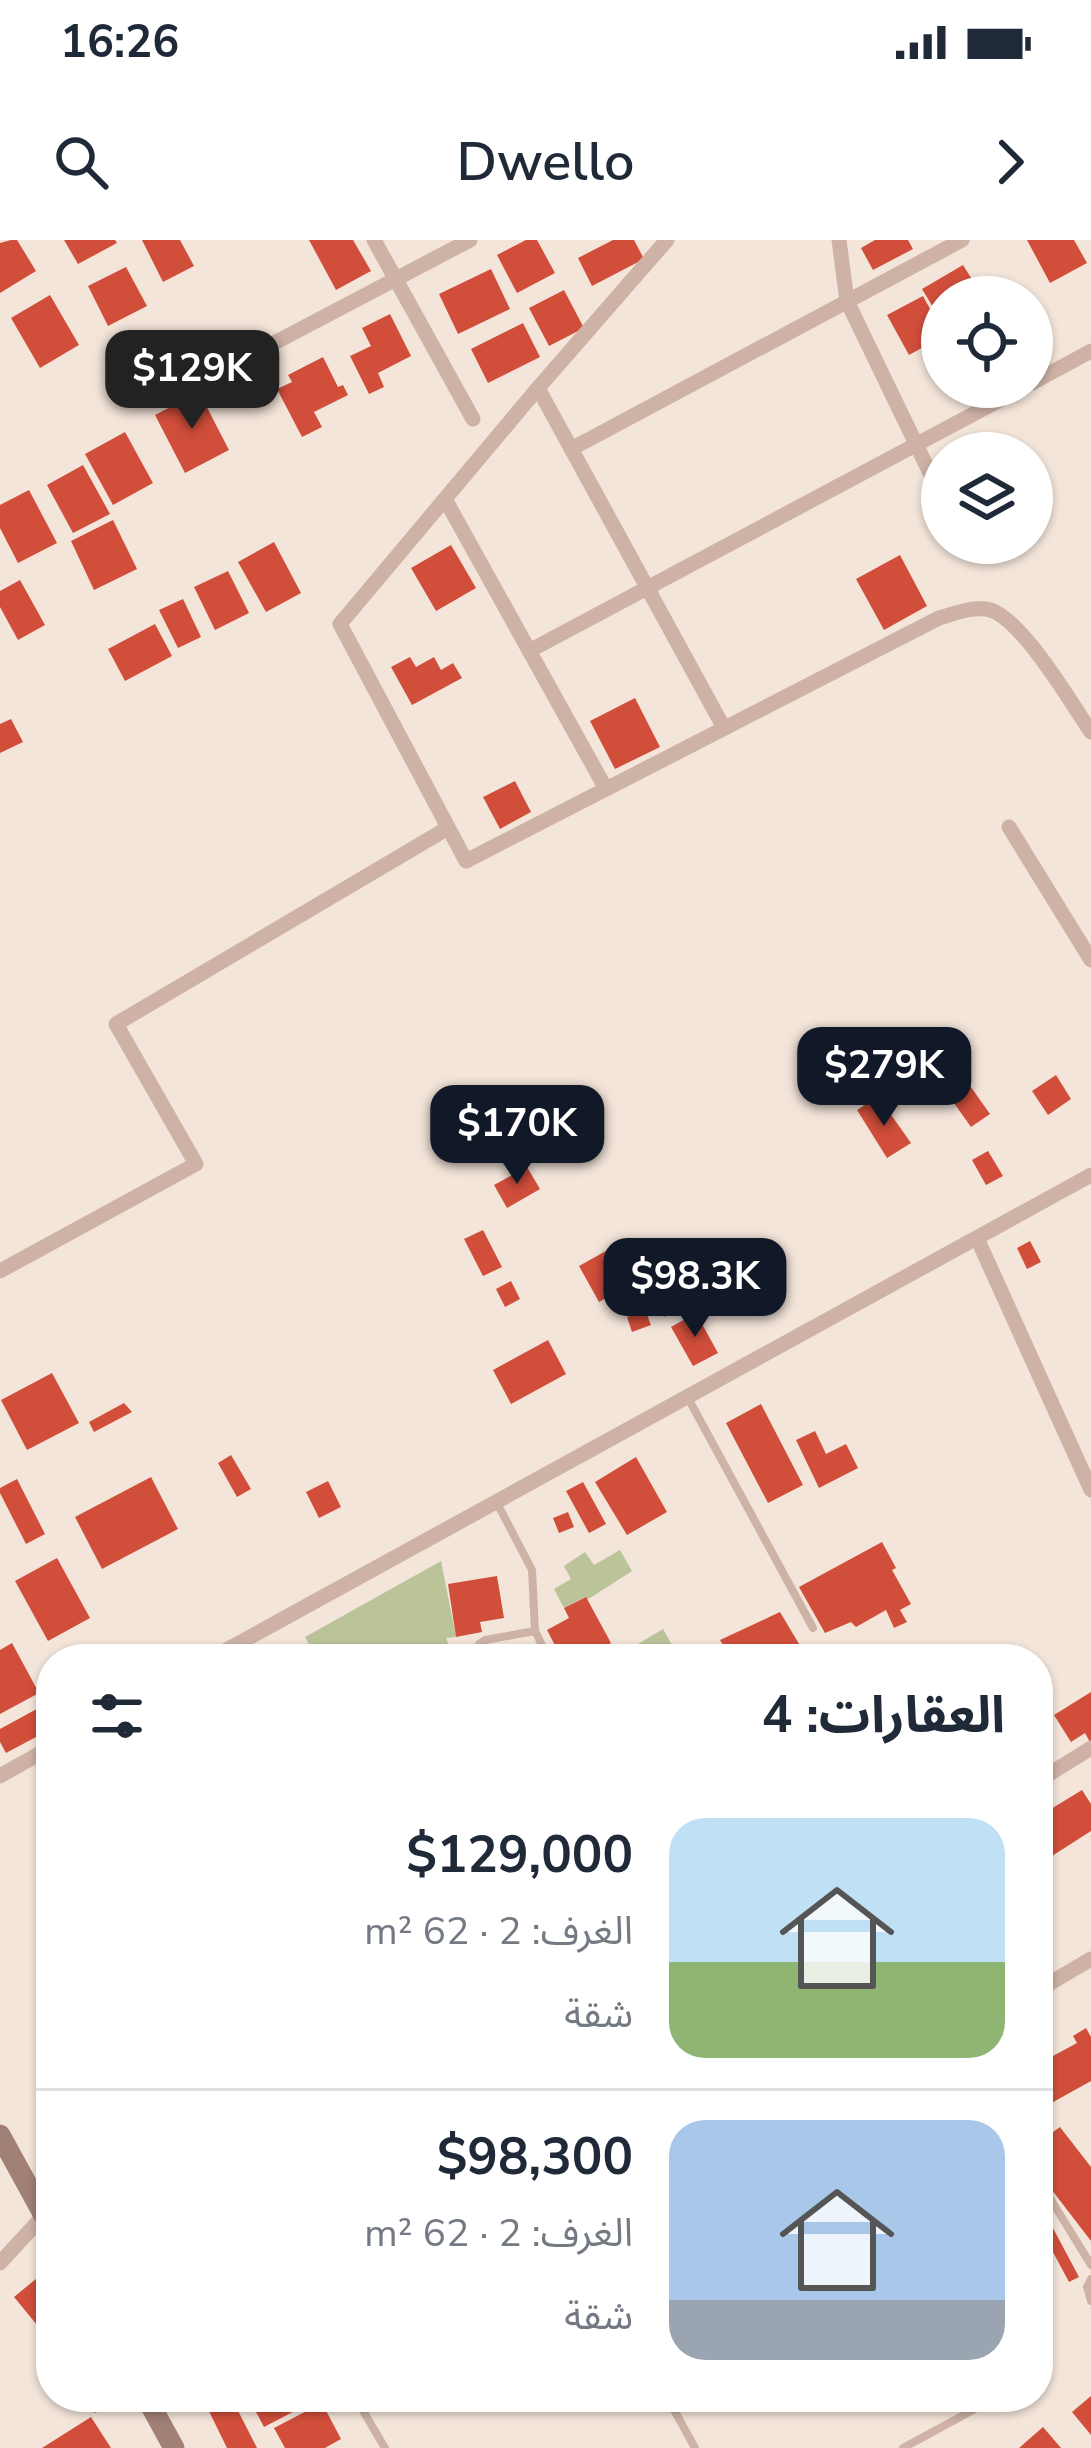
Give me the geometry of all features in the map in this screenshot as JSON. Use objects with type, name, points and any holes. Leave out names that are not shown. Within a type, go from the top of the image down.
[{"type":"street","points":[[374,240],[473,419]]},
{"type":"street","points":[[220,370],[470,240]]},
{"type":"street","points":[[667,240],[340,625],[466,861],[939,617],[970,609],[1004,615],[1032,646],[1091,732]]},
{"type":"street","points":[[839,240],[847,302],[921,455]]},
{"type":"street","points":[[572,449],[962,240]]},
{"type":"street","points":[[1053,372],[1091,351]]},
{"type":"street","points":[[538,388],[724,728]]},
{"type":"street","points":[[529,651],[985,408]]},
{"type":"street","points":[[445,499],[606,789]]},
{"type":"street","points":[[1009,827],[1091,960]]},
{"type":"street","points":[[0,1271],[196,1165],[116,1024],[448,828]]},
{"type":"street","points":[[237,1644],[1091,1175]]},
{"type":"street","points":[[977,1238],[1091,1490]]},
{"type":"street","points":[[1053,1772],[1091,1748]]},
{"type":"street","points":[[0,1776],[36,1756]]},
{"type":"street","points":[[1053,1981],[1091,1959]]},
{"type":"street","points":[[0,2135],[36,2200]]},
{"type":"street","points":[[0,2263],[36,2232]]},
{"type":"street","points":[[154,2412],[174,2448]]},
{"type":"lane","points":[[688,1397],[813,1628]]},
{"type":"lane","points":[[496,1502],[532,1570],[535,1631],[542,1644]]},
{"type":"lane","points":[[479,1644],[535,1631]]},
{"type":"lane","points":[[1053,2203],[1091,2266]]},
{"type":"lane","points":[[1091,2279],[1087,2287],[1091,2301]]},
{"type":"lane","points":[[364,2412],[385,2448]]},
{"type":"lane","points":[[675,2412],[695,2448]]},
{"type":"lane","points":[[903,2448],[969,2412]]},
{"type":"green space","points":[[620,1550],[632,1571],[587,1600],[564,1608],[554,1589],[571,1579],[564,1566],[585,1552],[594,1565]]},
{"type":"green space","points":[[441,1561],[456,1637],[446,1638],[448,1644],[309,1644],[305,1637]]},
{"type":"green space","points":[[663,1629],[672,1644],[638,1644]]},
{"type":"building","points":[[17,240],[36,271],[0,293],[0,243]]},
{"type":"building","points":[[64,240],[115,240],[117,243],[78,264]]},
{"type":"building","points":[[142,240],[180,240],[194,266],[163,282]]},
{"type":"building","points":[[309,240],[353,240],[371,271],[336,290]]},
{"type":"building","points":[[526,240],[537,240],[555,273],[517,293],[497,255]]},
{"type":"building","points":[[613,240],[634,240],[644,259],[592,286],[578,258]]},
{"type":"building","points":[[875,240],[908,240],[913,249],[873,270],[861,248]]},
{"type":"building","points":[[1027,240],[1074,240],[1087,263],[1053,281],[1053,276],[1046,276]]},
{"type":"building","points":[[963,265],[970,276],[944,276]]},
{"type":"building","points":[[126,267],[147,306],[108,326],[88,286]]},
{"type":"building","points":[[491,269],[510,309],[458,334],[439,294]]},
{"type":"building","points":[[564,290],[584,328],[549,346],[529,308]]},
{"type":"building","points":[[50,295],[79,345],[40,368],[11,318]]},
{"type":"building","points":[[921,297],[921,348],[909,355],[887,315]]},
{"type":"building","points":[[390,314],[411,356],[378,373],[384,387],[369,394],[350,356],[371,346],[362,328]]},
{"type":"building","points":[[523,323],[540,357],[488,383],[471,349]]},
{"type":"building","points":[[323,357],[338,387],[343,385],[348,395],[314,412],[322,427],[302,437],[277,389],[292,382],[288,375]]},
{"type":"building","points":[[199,392],[229,450],[185,473],[155,415]]},
{"type":"building","points":[[125,432],[153,483],[113,505],[85,454]]},
{"type":"building","points":[[83,465],[110,514],[73,533],[47,485]]},
{"type":"building","points":[[29,490],[57,543],[18,563],[0,528],[0,505]]},
{"type":"building","points":[[113,520],[137,569],[94,590],[71,541]]},
{"type":"building","points":[[274,542],[301,593],[266,612],[238,562]]},
{"type":"building","points":[[451,545],[476,588],[436,611],[411,568]]},
{"type":"building","points":[[900,555],[927,606],[884,630],[856,579]]},
{"type":"building","points":[[228,571],[249,613],[215,630],[194,587]]},
{"type":"building","points":[[20,580],[45,625],[18,640],[0,607],[0,591]]},
{"type":"building","points":[[183,599],[201,637],[178,648],[159,610]]},
{"type":"building","points":[[155,624],[172,656],[125,681],[108,649]]},
{"type":"building","points":[[410,657],[416,667],[434,657],[441,670],[453,663],[462,678],[412,705],[391,667]]},
{"type":"building","points":[[635,698],[660,747],[615,769],[590,721]]},
{"type":"building","points":[[11,719],[23,742],[0,753],[0,724]]},
{"type":"building","points":[[515,781],[531,812],[500,829],[483,797]]},
{"type":"building","points":[[1056,1075],[1071,1099],[1048,1115],[1032,1091]]},
{"type":"building","points":[[968,1083],[990,1114],[971,1127],[949,1096]]},
{"type":"building","points":[[873,1100],[881,1113],[887,1109],[911,1143],[887,1158],[857,1110]]},
{"type":"building","points":[[988,1151],[1003,1176],[986,1185],[972,1160]]},
{"type":"building","points":[[527,1167],[540,1189],[507,1208],[494,1185]]},
{"type":"building","points":[[483,1230],[502,1267],[483,1276],[464,1239]]},
{"type":"building","points":[[1030,1241],[1041,1262],[1027,1269],[1017,1248]]},
{"type":"building","points":[[622,1242],[642,1278],[599,1302],[579,1266]]},
{"type":"building","points":[[511,1281],[520,1299],[505,1307],[496,1289]]},
{"type":"building","points":[[741,1285],[757,1307],[744,1311],[728,1291]]},
{"type":"building","points":[[674,1289],[684,1306],[664,1317],[654,1300]]},
{"type":"building","points":[[645,1310],[651,1325],[632,1332],[627,1317]]},
{"type":"building","points":[[696,1313],[718,1353],[693,1366],[671,1327]]},
{"type":"building","points":[[548,1340],[566,1374],[511,1404],[493,1370]]},
{"type":"building","points":[[52,1373],[79,1423],[27,1450],[1,1400]]},
{"type":"building","points":[[124,1403],[132,1412],[94,1432],[89,1422]]},
{"type":"building","points":[[761,1404],[803,1485],[768,1503],[726,1423]]},
{"type":"building","points":[[815,1431],[826,1454],[846,1444],[858,1468],[819,1488],[796,1440]]},
{"type":"building","points":[[231,1455],[251,1489],[237,1497],[218,1463]]},
{"type":"building","points":[[636,1457],[667,1512],[627,1535],[595,1482]]},
{"type":"building","points":[[151,1477],[178,1529],[102,1569],[75,1517]]},
{"type":"building","points":[[17,1479],[45,1534],[26,1544],[0,1493],[0,1488]]},
{"type":"building","points":[[328,1481],[341,1507],[319,1518],[306,1492]]},
{"type":"building","points":[[583,1482],[606,1524],[589,1533],[566,1491]]},
{"type":"building","points":[[568,1512],[574,1527],[559,1533],[553,1518]]},
{"type":"building","points":[[882,1542],[911,1604],[900,1610],[907,1622],[894,1628],[886,1610],[856,1627],[851,1622],[825,1633],[799,1587]]},
{"type":"building","points":[[57,1558],[90,1618],[48,1641],[15,1581]]},
{"type":"building","points":[[497,1576],[504,1618],[480,1622],[482,1632],[456,1637],[448,1584]]},
{"type":"building","points":[[586,1597],[611,1643],[554,1644],[547,1630],[569,1618],[564,1608]]},
{"type":"building","points":[[780,1612],[799,1644],[722,1644],[720,1640]]},
{"type":"building","points":[[12,1643],[36,1695],[0,1714],[0,1650]]},
{"type":"building","points":[[1091,1692],[1091,1744],[1085,1733],[1071,1742],[1054,1715]]},
{"type":"building","points":[[36,1709],[36,1737],[6,1753],[0,1729]]},
{"type":"building","points":[[1082,1790],[1091,1804],[1091,1831],[1053,1855],[1053,1808]]},
{"type":"building","points":[[1086,2028],[1091,2037],[1091,2081],[1053,2102],[1053,2056],[1077,2043],[1073,2036]]},
{"type":"building","points":[[1060,2127],[1091,2167],[1091,2241],[1053,2192],[1053,2132]]},
{"type":"building","points":[[1053,2228],[1079,2277],[1069,2282],[1053,2252]]},
{"type":"building","points":[[36,2279],[36,2324],[14,2297]]},
{"type":"building","points":[[1091,2396],[1091,2435],[1072,2412]]},
{"type":"building","points":[[209,2412],[239,2412],[257,2448],[227,2448]]},
{"type":"building","points":[[256,2412],[293,2412],[264,2427]]},
{"type":"building","points":[[305,2412],[327,2412],[341,2439],[325,2448],[285,2448],[274,2428]]},
{"type":"building","points":[[91,2417],[111,2448],[42,2448]]},
{"type":"building","points":[[1043,2427],[1061,2448],[1019,2448]]}]
